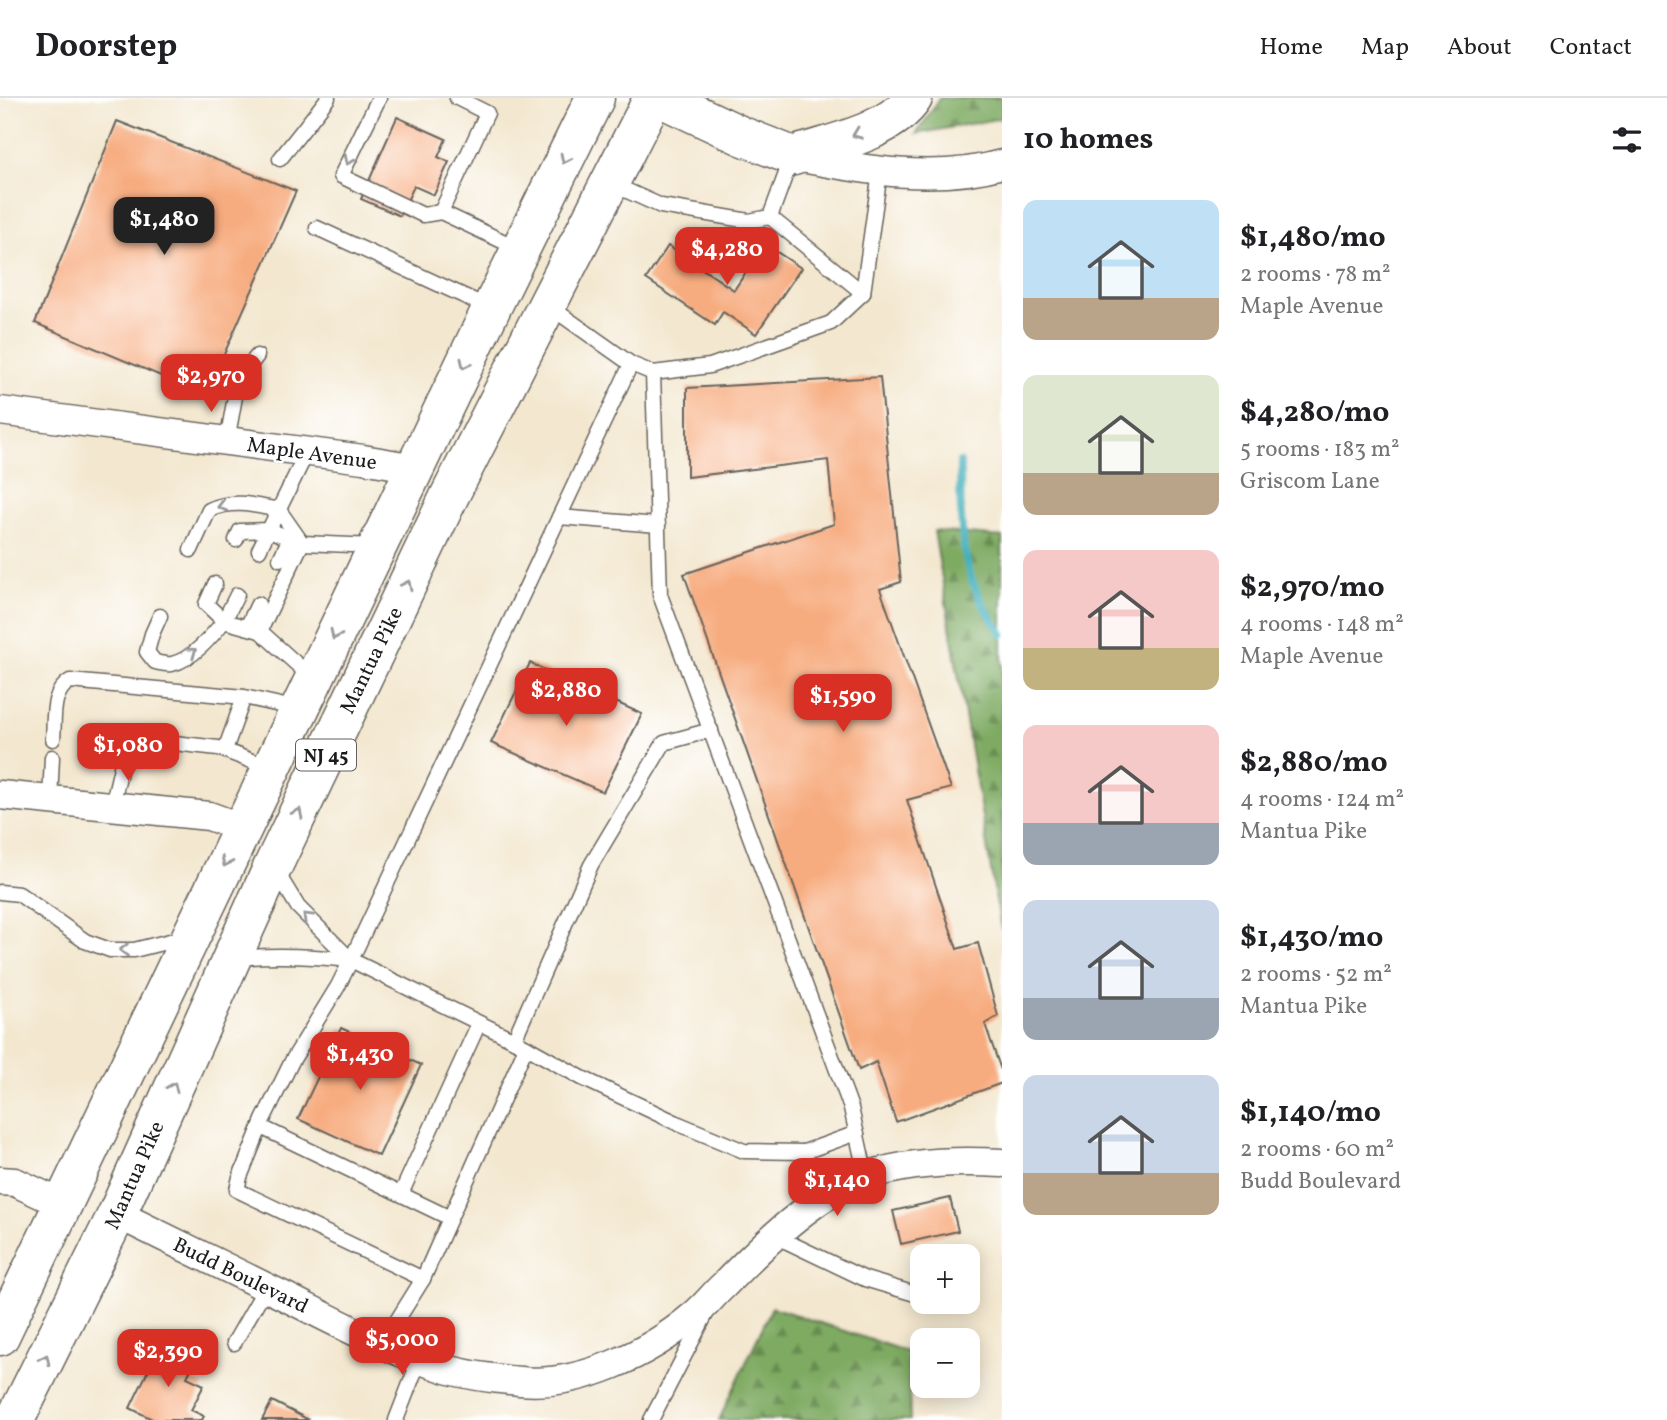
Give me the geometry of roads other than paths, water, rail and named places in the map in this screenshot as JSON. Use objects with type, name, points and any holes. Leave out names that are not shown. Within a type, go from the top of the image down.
[{"type":"main road","name":"Mantua Pike","points":[[0,1336],[377,546],[595,98]]},
{"type":"main road","name":"Mantua Pike","points":[[15,1420],[117,1214],[273,866],[449,498],[653,98]]},
{"type":"main road","points":[[660,98],[793,156],[881,125],[908,105],[913,98]]},
{"type":"street","points":[[793,156],[880,172],[940,173],[1002,164]]},
{"type":"street","name":"Maple Avenue","points":[[0,411],[415,468]]},
{"type":"street","points":[[0,795],[209,816],[242,828]]},
{"type":"street","name":"Budd Boulevard","points":[[117,1214],[383,1343],[449,1370],[523,1382],[560,1380],[609,1368],[654,1343],[694,1315],[801,1213],[834,1191],[866,1176],[908,1166],[955,1161],[1002,1163]]},
{"type":"street","points":[[0,1181],[15,1182],[62,1204]]},
{"type":"lane","points":[[280,159],[328,98]]},
{"type":"lane","points":[[379,98],[341,176],[423,215],[441,212],[521,250]]},
{"type":"lane","points":[[441,212],[487,113],[457,98]]},
{"type":"lane","points":[[769,217],[793,156]]},
{"type":"lane","points":[[548,304],[631,364],[653,373],[710,366],[831,323],[863,293],[880,172]]},
{"type":"lane","points":[[610,183],[661,206],[748,221],[769,217],[863,293]]},
{"type":"lane","points":[[317,228],[491,309]]},
{"type":"lane","points":[[227,441],[238,380],[257,356]]},
{"type":"lane","points":[[423,1279],[237,1190],[261,1126],[292,1061],[351,960],[631,364]]},
{"type":"lane","points":[[653,373],[660,594],[851,1108],[866,1176]]},
{"type":"lane","points":[[259,550],[307,452]]},
{"type":"lane","points":[[191,550],[209,510],[224,503],[245,503],[279,510],[296,541]]},
{"type":"lane","points":[[559,517],[658,525]]},
{"type":"lane","points":[[236,540],[240,531],[269,530],[296,541],[377,546]]},
{"type":"lane","points":[[280,559],[296,541]]},
{"type":"lane","points":[[253,629],[296,541]]},
{"type":"lane","points":[[215,584],[206,604],[223,621],[253,629],[306,695]]},
{"type":"lane","points":[[160,616],[147,652],[155,662],[171,665],[199,647],[223,621],[237,594]]},
{"type":"lane","points":[[253,629],[258,604]]},
{"type":"lane","points":[[53,739],[56,695],[69,681],[244,697],[306,695]]},
{"type":"lane","points":[[225,750],[244,697]]},
{"type":"lane","points":[[383,1343],[423,1279],[450,1217],[591,865],[664,743],[711,730]]},
{"type":"lane","points":[[111,806],[130,738],[225,750],[271,768]]},
{"type":"lane","points":[[50,800],[52,757]]},
{"type":"lane","points":[[273,866],[298,907],[351,960],[520,1043],[582,1078],[679,1124],[744,1151],[804,1152],[857,1133]]},
{"type":"lane","points":[[0,892],[19,894],[85,941],[110,950],[134,950],[190,936]]},
{"type":"lane","points":[[230,959],[262,955],[351,960]]},
{"type":"lane","points":[[401,1194],[480,1023]]},
{"type":"lane","points":[[261,1126],[450,1217]]},
{"type":"lane","points":[[804,1152],[817,1202]]},
{"type":"lane","points":[[775,1237],[864,1279],[910,1292]]},
{"type":"lane","points":[[234,1343],[266,1287]]},
{"type":"lane","points":[[651,1420],[719,1289]]},
{"type":"lane","points":[[396,1420],[420,1358]]},
{"type":"waterway","points":[[960,462],[966,561],[979,598],[1002,634]]}]
